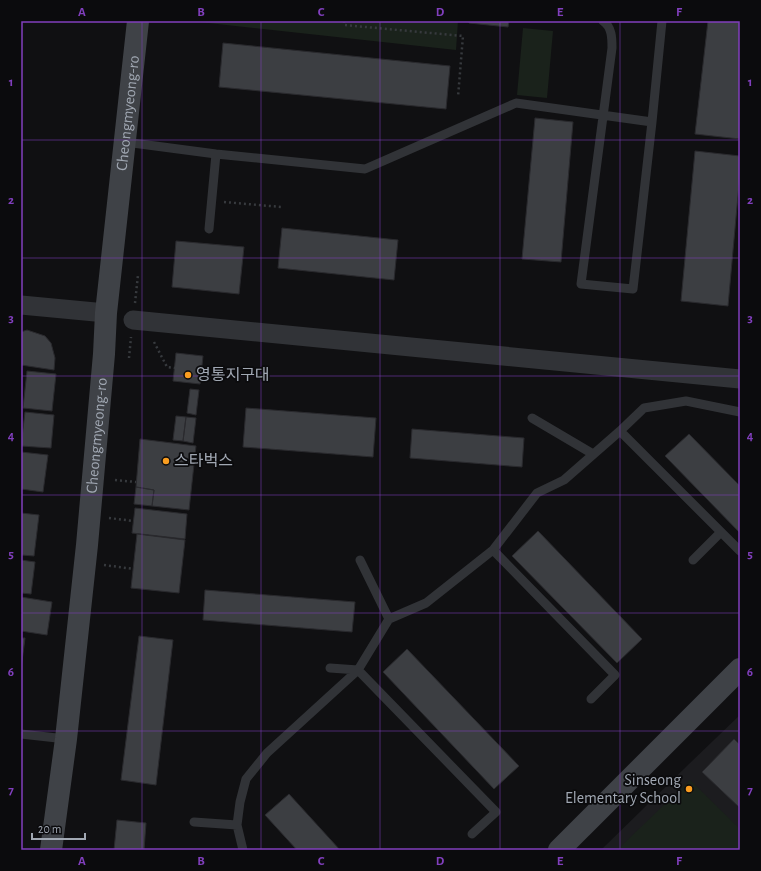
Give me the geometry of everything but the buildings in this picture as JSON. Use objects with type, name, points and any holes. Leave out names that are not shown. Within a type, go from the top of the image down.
[{"type":"street","name":"Cheongmyeong-ro","points":[[51,850],[66,739],[92,490],[104,354],[106,313],[138,21]]},
{"type":"street","points":[[21,305],[106,313]]},
{"type":"street","points":[[133,320],[740,379]]},
{"type":"street","points":[[559,850],[740,669]]},
{"type":"lane","points":[[603,21],[612,33],[612,48],[581,284],[633,289],[662,21]]},
{"type":"lane","points":[[125,142],[216,154],[365,169],[516,103],[652,122]]},
{"type":"lane","points":[[209,229],[216,154]]},
{"type":"lane","points":[[243,850],[237,825],[240,802],[246,779],[267,753],[358,670],[389,619],[426,603],[493,550],[538,493],[564,480],[644,408],[686,401],[740,412]]},
{"type":"lane","points":[[532,418],[593,454]]},
{"type":"lane","points":[[620,430],[740,551]]},
{"type":"lane","points":[[692,560],[721,532]]},
{"type":"lane","points":[[493,550],[615,675],[591,699]]},
{"type":"lane","points":[[360,560],[389,619]]},
{"type":"lane","points":[[330,668],[358,670],[496,812],[472,834]]},
{"type":"lane","points":[[21,734],[66,739]]},
{"type":"lane","points":[[194,822],[237,825]]},
{"type":"path","points":[[344,21],[344,25],[463,36],[458,97]]},
{"type":"path","points":[[212,201],[281,207]]},
{"type":"path","points":[[154,342],[167,367],[175,368]]},
{"type":"path","points":[[114,480],[136,482]]},
{"type":"path","points":[[109,518],[133,521]]},
{"type":"path","points":[[104,565],[134,569]]},
{"type":"shaded area","points":[[190,21],[458,21],[456,50]]},
{"type":"shaded area","points":[[523,28],[553,31],[547,98],[517,95]]},
{"type":"shaded area","name":"Sinseong Elementary School","points":[[740,715],[740,850],[601,850],[689,764]]},
{"type":"shaded area","name":"Sinseong Elementary School","points":[[690,780],[740,829],[740,850],[617,850]]},
{"type":"place","name":"영통지구대","points":[[188,375]]},
{"type":"place","name":"스타벅스","points":[[166,461]]},
{"type":"place","name":"Sinseong Elementary School","points":[[689,789]]}]
